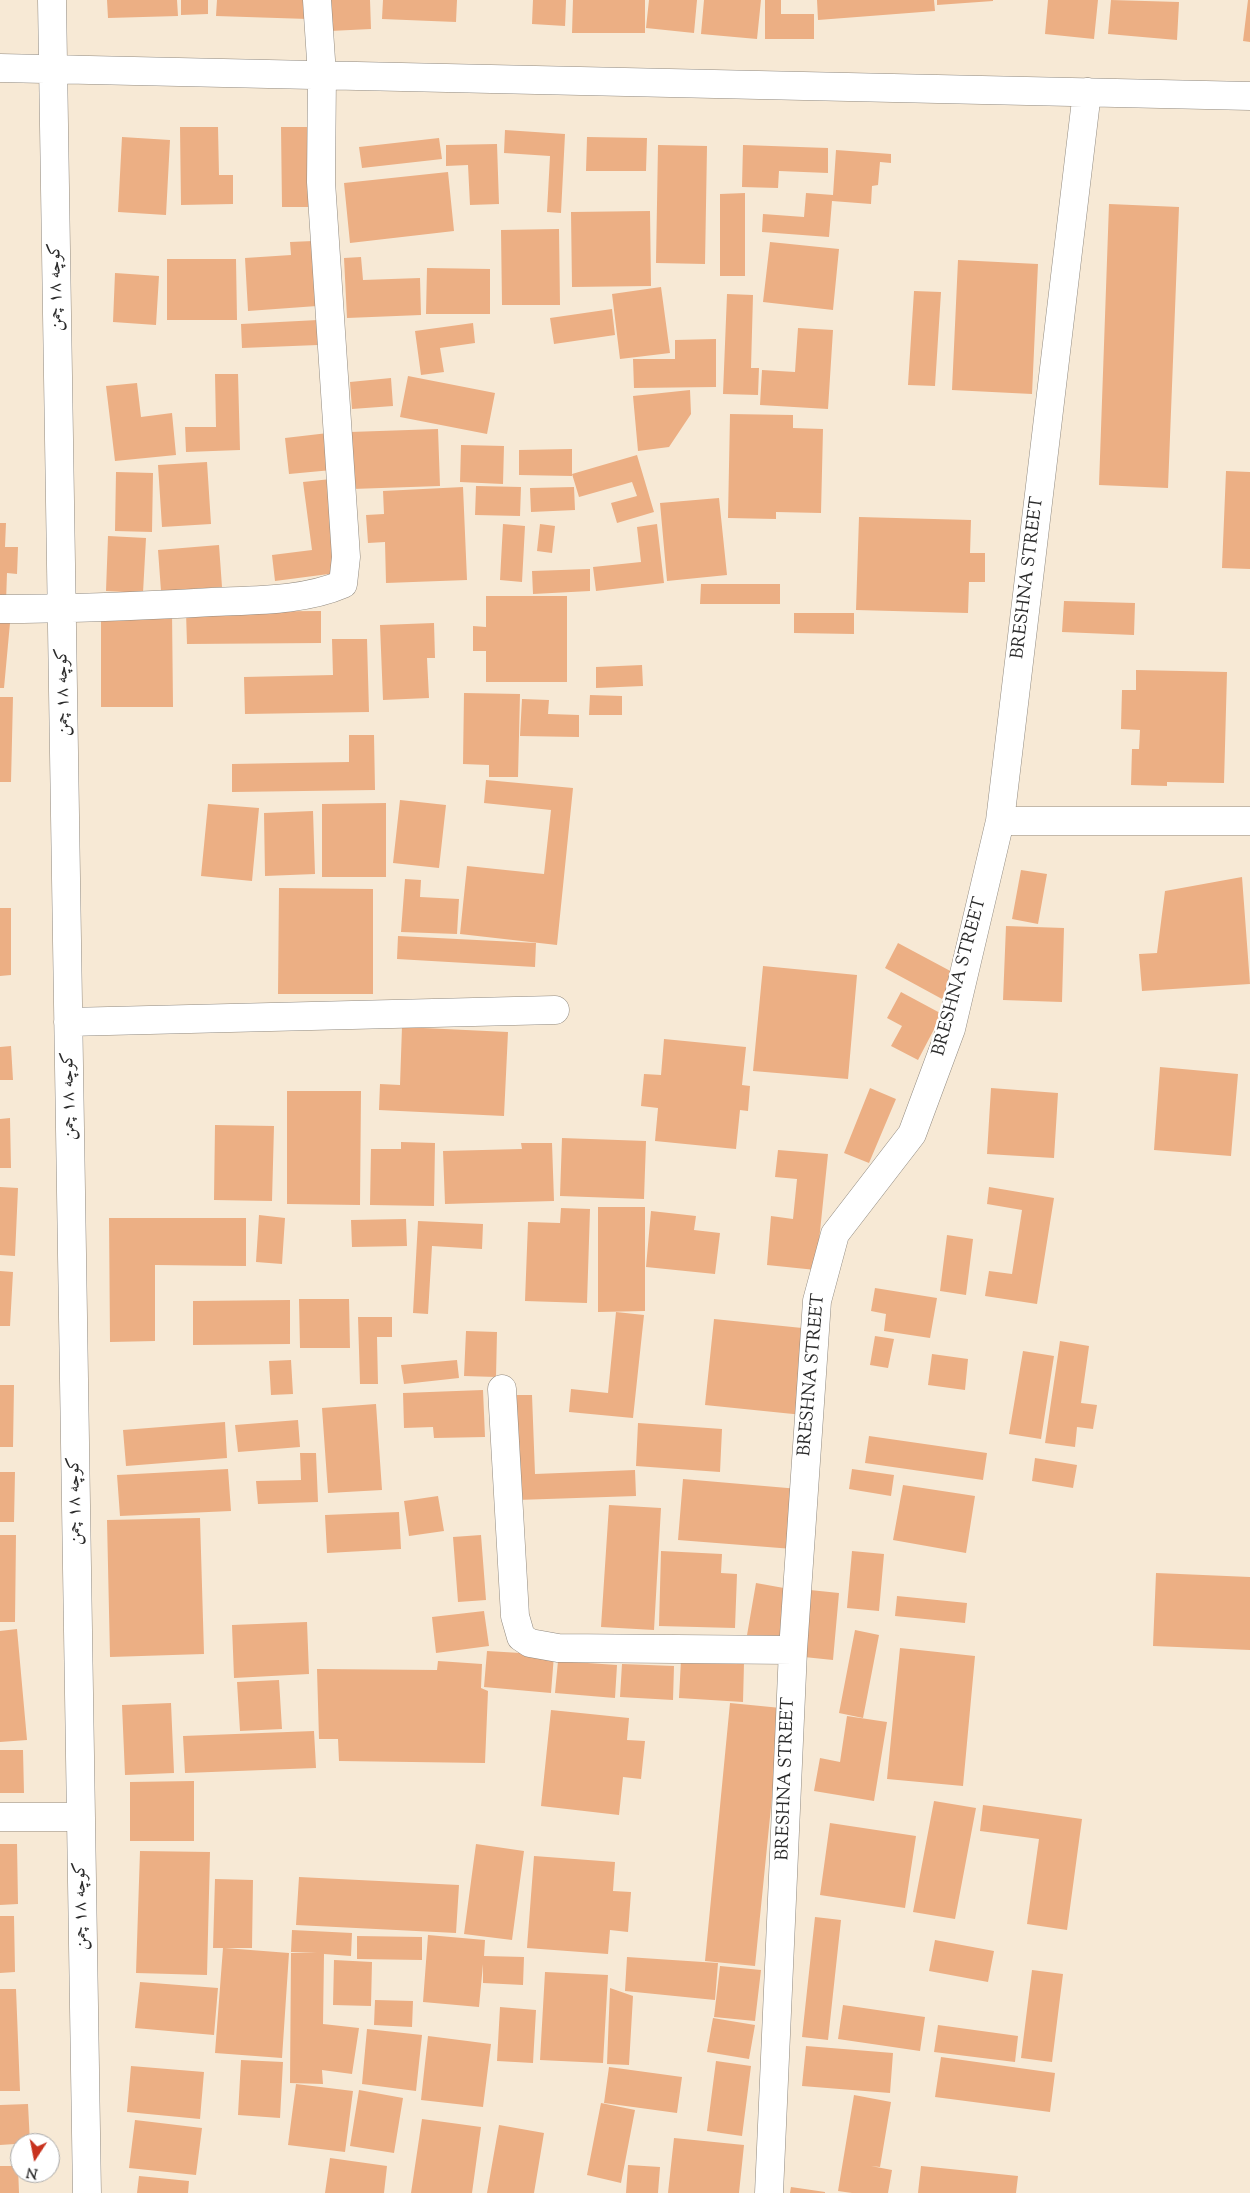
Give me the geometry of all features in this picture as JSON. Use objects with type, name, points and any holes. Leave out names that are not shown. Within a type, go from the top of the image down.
[{"type":"street","name":"كوچه ١٨ چمن","points":[[52,0],[87,2193]]},
{"type":"street","points":[[0,609],[62,609],[259,600],[324,592],[343,584],[346,557],[321,182],[322,75],[316,0]]},
{"type":"street","points":[[0,68],[1250,96]]},
{"type":"street","name":"BRESHNA STREET","points":[[770,2193],[793,1650],[817,1301],[834,1234],[912,1134],[952,1029],[1000,821],[1087,92]]},
{"type":"street","points":[[1000,821],[1250,821]]},
{"type":"street","points":[[68,1022],[555,1010]]},
{"type":"street","points":[[502,1389],[515,1616],[521,1638],[530,1643],[558,1648],[793,1650]]},
{"type":"street","points":[[0,1817],[81,1817]]},
{"type":"building","points":[[107,0],[177,0],[178,16],[108,18]]},
{"type":"building","points":[[181,0],[208,0],[208,14],[181,15]]},
{"type":"building","points":[[217,0],[308,0],[308,19],[216,16]]},
{"type":"building","points":[[329,0],[370,0],[371,29],[330,31]]},
{"type":"building","points":[[383,0],[457,0],[456,22],[382,19]]},
{"type":"building","points":[[533,0],[566,0],[565,26],[532,24]]},
{"type":"building","points":[[573,0],[645,0],[645,33],[572,33]]},
{"type":"building","points":[[649,0],[697,0],[694,33],[646,28]]},
{"type":"building","points":[[704,0],[761,0],[757,39],[701,34]]},
{"type":"building","points":[[765,0],[781,0],[781,14],[814,14],[814,39],[765,39]]},
{"type":"building","points":[[817,0],[934,0],[935,11],[818,20]]},
{"type":"building","points":[[937,0],[993,0],[993,1],[937,5]]},
{"type":"building","points":[[1048,0],[1098,0],[1094,39],[1045,34]]},
{"type":"building","points":[[1111,0],[1179,2],[1177,40],[1108,34]]},
{"type":"building","points":[[1248,0],[1250,0],[1250,42],[1243,41]]},
{"type":"building","points":[[180,127],[218,127],[219,175],[233,175],[233,204],[181,205]]},
{"type":"building","points":[[281,127],[315,127],[316,207],[282,207]]},
{"type":"building","points":[[505,130],[565,134],[561,213],[547,212],[550,156],[504,153]]},
{"type":"building","points":[[122,137],[170,140],[166,215],[118,212]]},
{"type":"building","points":[[587,137],[647,138],[646,171],[586,171]]},
{"type":"building","points":[[439,138],[442,159],[362,168],[359,147]]},
{"type":"building","points":[[497,144],[499,204],[470,205],[468,165],[446,166],[446,145]]},
{"type":"building","points":[[658,145],[707,146],[705,264],[656,263]]},
{"type":"building","points":[[743,145],[828,148],[828,173],[779,171],[778,188],[742,187]]},
{"type":"building","points":[[836,150],[891,154],[891,163],[880,162],[878,185],[872,186],[871,204],[832,201],[829,237],[762,232],[763,214],[804,217],[806,193],[833,195]]},
{"type":"building","points":[[448,172],[454,231],[350,243],[344,183]]},
{"type":"building","points":[[745,193],[745,276],[720,276],[720,194]]},
{"type":"building","points":[[1109,204],[1179,207],[1168,488],[1099,485]]},
{"type":"building","points":[[650,211],[651,286],[572,287],[571,212]]},
{"type":"building","points":[[559,229],[560,305],[502,305],[501,230]]},
{"type":"building","points":[[313,241],[317,306],[248,311],[245,258],[291,255],[290,242]]},
{"type":"building","points":[[770,242],[839,249],[833,310],[763,302]]},
{"type":"building","points":[[361,257],[363,280],[420,278],[421,315],[347,318],[344,258]]},
{"type":"building","points":[[167,259],[236,259],[237,320],[167,320]]},
{"type":"building","points":[[958,260],[1038,264],[1032,394],[952,390]]},
{"type":"building","points":[[427,268],[490,269],[490,314],[426,314]]},
{"type":"building","points":[[115,273],[159,276],[156,325],[113,322]]},
{"type":"building","points":[[661,287],[670,353],[620,359],[612,294]]},
{"type":"building","points":[[914,291],[941,292],[935,386],[908,385]]},
{"type":"building","points":[[727,294],[753,295],[751,368],[759,368],[758,395],[723,394]]},
{"type":"building","points":[[612,309],[615,335],[554,344],[550,318]]},
{"type":"building","points":[[318,320],[318,345],[242,348],[241,324]]},
{"type":"building","points":[[473,323],[475,343],[440,348],[444,372],[421,375],[415,331]]},
{"type":"building","points":[[798,328],[833,330],[828,409],[760,405],[762,370],[795,372]]},
{"type":"building","points":[[716,339],[716,387],[634,388],[633,359],[675,359],[675,340]]},
{"type":"building","points":[[215,374],[238,374],[240,450],[186,452],[185,427],[216,427]]},
{"type":"building","points":[[408,376],[495,393],[487,434],[400,417]]},
{"type":"building","points":[[391,378],[393,406],[352,409],[350,382]]},
{"type":"building","points":[[137,383],[141,417],[172,413],[176,455],[115,461],[106,386]]},
{"type":"building","points":[[690,390],[691,414],[669,447],[638,451],[633,396]]},
{"type":"building","points":[[730,414],[793,415],[793,428],[823,429],[821,513],[776,512],[776,519],[728,518]]},
{"type":"building","points":[[438,429],[440,486],[352,489],[350,432]]},
{"type":"building","points":[[328,433],[332,470],[289,474],[285,438]]},
{"type":"building","points":[[461,445],[504,446],[503,484],[460,482]]},
{"type":"building","points":[[572,449],[572,476],[519,475],[519,450]]},
{"type":"building","points":[[637,455],[654,512],[617,523],[611,503],[637,496],[632,482],[579,497],[572,474]]},
{"type":"building","points":[[207,462],[211,524],[162,527],[158,465]]},
{"type":"building","points":[[1226,471],[1250,472],[1250,569],[1222,568]]},
{"type":"building","points":[[116,472],[153,473],[152,532],[115,531]]},
{"type":"building","points":[[331,479],[344,572],[275,581],[272,555],[312,550],[303,482]]},
{"type":"building","points":[[476,486],[521,487],[520,516],[475,515]]},
{"type":"building","points":[[463,487],[467,580],[386,583],[385,542],[368,543],[366,515],[384,514],[383,491]]},
{"type":"building","points":[[574,487],[575,510],[531,512],[530,488]]},
{"type":"building","points":[[719,498],[727,575],[667,581],[660,503]]},
{"type":"building","points":[[859,517],[971,520],[970,553],[985,553],[985,582],[969,582],[968,613],[856,610]]},
{"type":"building","points":[[0,523],[6,523],[5,547],[18,547],[17,574],[7,573],[6,602],[0,602]]},
{"type":"building","points":[[503,524],[525,526],[522,582],[500,580]]},
{"type":"building","points":[[540,524],[555,526],[552,553],[537,551]]},
{"type":"building","points":[[657,524],[664,583],[596,591],[593,567],[641,562],[637,527]]},
{"type":"building","points":[[108,536],[146,538],[143,593],[106,591]]},
{"type":"building","points":[[219,545],[222,587],[161,591],[158,550]]},
{"type":"building","points":[[590,569],[590,591],[533,594],[532,571]]},
{"type":"building","points":[[701,584],[780,584],[780,604],[700,604]]},
{"type":"building","points":[[486,596],[567,596],[567,682],[486,682],[486,651],[473,651],[473,626],[486,627]]},
{"type":"building","points":[[1064,601],[1135,603],[1134,635],[1062,632]]},
{"type":"building","points":[[101,611],[172,611],[173,707],[101,707]]},
{"type":"building","points":[[321,611],[321,643],[187,644],[186,612]]},
{"type":"building","points":[[794,613],[854,613],[854,634],[794,633]]},
{"type":"building","points":[[0,622],[10,623],[4,688],[0,688]]},
{"type":"building","points":[[434,623],[435,658],[427,658],[429,698],[383,700],[380,625]]},
{"type":"building","points":[[332,639],[367,639],[369,712],[245,714],[244,677],[333,675]]},
{"type":"building","points":[[642,665],[643,686],[596,688],[596,667]]},
{"type":"building","points":[[1136,670],[1227,672],[1224,783],[1167,782],[1167,786],[1131,785],[1132,749],[1139,749],[1140,730],[1121,729],[1122,690],[1136,690]]},
{"type":"building","points":[[464,693],[520,694],[518,777],[489,777],[489,765],[463,764]]},
{"type":"building","points":[[590,695],[622,696],[622,715],[589,715]]},
{"type":"building","points":[[0,697],[13,697],[11,782],[0,782]]},
{"type":"building","points":[[522,699],[549,700],[548,714],[579,715],[579,737],[520,736]]},
{"type":"building","points":[[349,735],[374,735],[375,790],[232,792],[232,764],[349,762]]},
{"type":"building","points":[[486,780],[573,788],[557,945],[460,934],[467,866],[544,874],[551,810],[484,803]]},
{"type":"building","points":[[400,800],[446,805],[439,868],[393,863]]},
{"type":"building","points":[[386,803],[386,877],[322,877],[322,804]]},
{"type":"building","points":[[208,804],[259,808],[252,881],[201,876]]},
{"type":"building","points":[[313,811],[315,874],[265,876],[264,813]]},
{"type":"building","points":[[1021,870],[1047,874],[1038,924],[1012,919]]},
{"type":"building","points":[[1242,877],[1250,984],[1142,991],[1139,954],[1157,953],[1165,891]]},
{"type":"building","points":[[405,879],[421,880],[420,897],[459,899],[457,934],[401,932]]},
{"type":"building","points":[[279,888],[373,889],[373,994],[278,994]]},
{"type":"building","points":[[0,908],[11,908],[11,975],[0,976]]},
{"type":"building","points":[[1006,926],[1064,928],[1062,1002],[1003,1000]]},
{"type":"building","points":[[398,936],[536,943],[535,967],[397,959]]},
{"type":"building","points":[[898,943],[956,974],[942,999],[885,968]]},
{"type":"building","points":[[763,966],[857,975],[848,1079],[753,1071]]},
{"type":"building","points":[[901,992],[942,1014],[918,1060],[891,1046],[902,1026],[887,1018]]},
{"type":"building","points":[[402,1027],[508,1032],[504,1116],[379,1110],[380,1084],[400,1085]]},
{"type":"building","points":[[664,1039],[746,1047],[742,1085],[750,1086],[748,1111],[740,1110],[736,1149],[655,1141],[658,1108],[641,1106],[644,1074],[661,1075]]},
{"type":"building","points":[[11,1046],[13,1080],[0,1080],[0,1047]]},
{"type":"building","points":[[1160,1067],[1238,1074],[1231,1156],[1154,1150]]},
{"type":"building","points":[[870,1088],[896,1099],[869,1163],[844,1153]]},
{"type":"building","points":[[991,1088],[1058,1093],[1054,1158],[987,1154]]},
{"type":"building","points":[[287,1091],[361,1091],[360,1205],[287,1204]]},
{"type":"building","points":[[10,1118],[11,1168],[0,1168],[0,1119]]},
{"type":"building","points":[[215,1125],[274,1126],[272,1201],[214,1200]]},
{"type":"building","points":[[562,1138],[646,1141],[644,1199],[560,1196]]},
{"type":"building","points":[[401,1142],[435,1143],[434,1206],[370,1205],[371,1149],[401,1149]]},
{"type":"building","points":[[521,1143],[552,1143],[554,1201],[445,1204],[443,1151],[522,1149]]},
{"type":"building","points":[[778,1150],[828,1154],[816,1270],[767,1265],[771,1216],[793,1219],[797,1179],[775,1177]]},
{"type":"building","points":[[0,1187],[18,1188],[15,1256],[0,1255]]},
{"type":"building","points":[[989,1187],[1054,1198],[1037,1304],[985,1296],[989,1271],[1012,1274],[1022,1210],[987,1204]]},
{"type":"building","points":[[598,1207],[645,1207],[645,1311],[598,1312]]},
{"type":"building","points":[[561,1208],[590,1209],[587,1303],[525,1301],[528,1222],[560,1223]]},
{"type":"building","points":[[651,1211],[696,1216],[694,1230],[720,1233],[715,1274],[646,1267]]},
{"type":"building","points":[[259,1215],[285,1218],[282,1264],[256,1262]]},
{"type":"building","points":[[109,1218],[246,1218],[246,1266],[155,1265],[155,1341],[110,1342]]},
{"type":"building","points":[[406,1219],[407,1246],[352,1247],[351,1220]]},
{"type":"building","points":[[418,1221],[483,1224],[482,1249],[432,1246],[428,1314],[413,1313]]},
{"type":"building","points":[[947,1235],[973,1239],[966,1295],[940,1291]]},
{"type":"building","points":[[0,1271],[13,1272],[10,1326],[0,1326]]},
{"type":"building","points":[[875,1288],[937,1298],[930,1338],[884,1331],[886,1314],[871,1311]]},
{"type":"building","points":[[299,1299],[349,1299],[350,1348],[300,1348]]},
{"type":"building","points":[[290,1300],[290,1344],[193,1345],[193,1301]]},
{"type":"building","points":[[616,1312],[644,1315],[633,1418],[569,1412],[571,1389],[608,1393]]},
{"type":"building","points":[[358,1317],[392,1317],[392,1337],[377,1337],[378,1384],[360,1384]]},
{"type":"building","points":[[714,1319],[812,1329],[803,1415],[705,1405]]},
{"type":"building","points":[[466,1331],[497,1332],[496,1377],[464,1376]]},
{"type":"building","points":[[875,1336],[894,1339],[888,1368],[870,1365]]},
{"type":"building","points":[[1060,1341],[1089,1346],[1081,1403],[1097,1405],[1093,1429],[1077,1427],[1075,1447],[1045,1443]]},
{"type":"building","points":[[1023,1351],[1054,1356],[1041,1439],[1009,1434]]},
{"type":"building","points":[[932,1354],[968,1359],[965,1390],[928,1385]]},
{"type":"building","points":[[291,1360],[293,1394],[271,1395],[269,1361]]},
{"type":"building","points":[[457,1360],[459,1378],[404,1384],[401,1365]]},
{"type":"building","points":[[0,1385],[14,1385],[13,1447],[0,1447]]},
{"type":"building","points":[[483,1390],[485,1437],[434,1438],[433,1427],[404,1428],[403,1393]]},
{"type":"building","points":[[513,1395],[532,1395],[535,1474],[635,1470],[636,1496],[517,1500]]},
{"type":"building","points":[[376,1404],[382,1490],[328,1493],[322,1408]]},
{"type":"building","points":[[298,1420],[300,1447],[238,1452],[235,1425]]},
{"type":"building","points":[[225,1422],[227,1458],[126,1466],[123,1430]]},
{"type":"building","points":[[638,1423],[722,1429],[720,1472],[636,1466]]},
{"type":"building","points":[[869,1436],[987,1453],[983,1480],[865,1463]]},
{"type":"building","points":[[300,1453],[316,1453],[318,1502],[258,1504],[256,1481],[301,1480]]},
{"type":"building","points":[[1035,1458],[1077,1465],[1073,1488],[1032,1481]]},
{"type":"building","points":[[228,1469],[231,1511],[120,1516],[117,1475]]},
{"type":"building","points":[[852,1469],[894,1475],[891,1496],[849,1489]]},
{"type":"building","points":[[0,1472],[15,1472],[14,1522],[0,1522]]},
{"type":"building","points":[[683,1479],[799,1489],[793,1549],[678,1540]]},
{"type":"building","points":[[903,1485],[975,1496],[966,1553],[893,1540]]},
{"type":"building","points":[[438,1496],[444,1531],[409,1536],[404,1501]]},
{"type":"building","points":[[609,1505],[661,1508],[654,1630],[601,1627]]},
{"type":"building","points":[[399,1512],[401,1549],[327,1553],[325,1515]]},
{"type":"building","points":[[200,1518],[204,1654],[110,1657],[107,1520]]},
{"type":"building","points":[[0,1535],[16,1535],[15,1622],[0,1622]]},
{"type":"building","points":[[481,1535],[486,1600],[458,1602],[453,1537]]},
{"type":"building","points":[[661,1551],[722,1554],[721,1573],[737,1574],[735,1628],[659,1626]]},
{"type":"building","points":[[852,1551],[884,1554],[879,1611],[847,1608]]},
{"type":"building","points":[[1156,1573],[1250,1577],[1250,1650],[1153,1646]]},
{"type":"building","points":[[756,1583],[795,1590],[785,1648],[746,1641]]},
{"type":"building","points":[[810,1590],[839,1593],[833,1660],[804,1657]]},
{"type":"building","points":[[897,1596],[967,1603],[965,1623],[895,1616]]},
{"type":"building","points":[[484,1611],[489,1646],[436,1653],[432,1617]]},
{"type":"building","points":[[307,1622],[309,1674],[234,1678],[232,1625]]},
{"type":"building","points":[[17,1629],[27,1740],[0,1742],[0,1631]]},
{"type":"building","points":[[855,1630],[879,1635],[863,1718],[839,1713]]},
{"type":"building","points":[[900,1648],[975,1656],[963,1786],[887,1779]]},
{"type":"building","points":[[487,1651],[554,1655],[551,1693],[484,1687]]},
{"type":"building","points":[[681,1660],[744,1663],[743,1702],[679,1698]]},
{"type":"building","points":[[438,1661],[482,1664],[481,1688],[488,1691],[485,1763],[339,1761],[338,1739],[319,1739],[317,1669],[437,1670]]},
{"type":"building","points":[[558,1661],[617,1665],[615,1698],[555,1693]]},
{"type":"building","points":[[622,1664],[674,1666],[673,1700],[620,1697]]},
{"type":"building","points":[[279,1680],[282,1729],[240,1731],[237,1682]]},
{"type":"building","points":[[171,1703],[174,1773],[125,1775],[122,1705]]},
{"type":"building","points":[[730,1703],[781,1708],[755,1966],[705,1961]]},
{"type":"building","points":[[551,1710],[629,1718],[627,1740],[645,1741],[641,1779],[623,1777],[619,1815],[541,1806]]},
{"type":"building","points":[[847,1716],[887,1722],[874,1801],[814,1791],[820,1758],[840,1762]]},
{"type":"building","points":[[314,1731],[316,1768],[185,1773],[183,1736]]},
{"type":"building","points":[[0,1750],[23,1750],[24,1793],[0,1793]]},
{"type":"building","points":[[194,1781],[194,1841],[130,1841],[130,1782]]},
{"type":"building","points":[[934,1801],[976,1808],[955,1919],[913,1912]]},
{"type":"building","points":[[983,1805],[1082,1819],[1067,1930],[1027,1924],[1039,1839],[980,1831]]},
{"type":"building","points":[[830,1823],[916,1836],[905,1908],[820,1895]]},
{"type":"building","points":[[0,1844],[17,1844],[18,1904],[0,1905]]},
{"type":"building","points":[[476,1844],[524,1851],[512,1940],[464,1934]]},
{"type":"building","points":[[140,1851],[210,1852],[207,1975],[136,1973]]},
{"type":"building","points":[[534,1856],[615,1862],[613,1891],[631,1892],[628,1932],[610,1930],[608,1954],[527,1948]]},
{"type":"building","points":[[299,1877],[459,1885],[456,1933],[296,1925]]},
{"type":"building","points":[[215,1879],[253,1880],[252,1948],[225,1948],[289,1953],[282,2058],[215,2053],[223,1948],[213,1948]]},
{"type":"building","points":[[0,1916],[14,1916],[15,1972],[0,1973]]},
{"type":"building","points":[[815,1917],[841,1920],[828,2040],[802,2037]]},
{"type":"building","points":[[292,1930],[352,1933],[351,1956],[324,1954],[323,2024],[359,2028],[352,2074],[322,2070],[323,2084],[290,2083],[291,1953],[317,1953],[291,1952]]},
{"type":"building","points":[[428,1935],[485,1940],[484,1956],[524,1957],[523,1985],[483,1983],[483,1964],[479,2007],[423,2002]]},
{"type":"building","points":[[357,1936],[422,1937],[422,1960],[357,1959]]},
{"type":"building","points":[[935,1940],[994,1951],[988,1982],[929,1971]]},
{"type":"building","points":[[627,1957],[718,1963],[715,2000],[625,1991]]},
{"type":"building","points":[[334,1960],[372,1962],[371,2006],[333,2005]]},
{"type":"building","points":[[720,1966],[761,1970],[755,2021],[714,2017]]},
{"type":"building","points":[[1032,1970],[1063,1974],[1052,2062],[1021,2058]]},
{"type":"building","points":[[545,1972],[608,1975],[603,2063],[540,2060]]},
{"type":"building","points":[[140,1982],[218,1988],[214,2035],[135,2028]]},
{"type":"building","points":[[610,1988],[633,1996],[629,2065],[607,2064]]},
{"type":"building","points":[[0,1989],[16,1989],[20,2091],[0,2091]]},
{"type":"building","points":[[375,2000],[413,2001],[412,2027],[374,2025]]},
{"type":"building","points":[[843,2005],[925,2017],[920,2051],[838,2039]]},
{"type":"building","points":[[500,2007],[536,2010],[533,2063],[497,2061]]},
{"type":"building","points":[[713,2018],[755,2025],[749,2059],[707,2052]]},
{"type":"building","points":[[938,2025],[1018,2036],[1015,2062],[934,2052]]},
{"type":"building","points":[[367,2029],[422,2035],[416,2091],[362,2084]]},
{"type":"building","points":[[428,2036],[491,2044],[483,2107],[421,2100]]},
{"type":"building","points":[[806,2046],[893,2053],[890,2093],[802,2086]]},
{"type":"building","points":[[941,2057],[1055,2073],[1050,2112],[935,2097]]},
{"type":"building","points":[[241,2060],[283,2062],[280,2118],[238,2115]]},
{"type":"building","points":[[716,2061],[751,2066],[742,2136],[707,2131]]},
{"type":"building","points":[[131,2066],[204,2072],[200,2119],[127,2112]]},
{"type":"building","points":[[609,2067],[682,2077],[677,2113],[604,2103]]},
{"type":"building","points":[[296,2084],[353,2091],[345,2152],[288,2145]]},
{"type":"building","points":[[359,2090],[403,2098],[394,2153],[350,2146]]},
{"type":"building","points":[[854,2095],[891,2102],[880,2167],[871,2166],[892,2170],[888,2193],[838,2191]]},
{"type":"building","points":[[601,2103],[635,2110],[621,2183],[587,2175]]},
{"type":"building","points":[[28,2104],[29,2133],[10,2133],[10,2144],[0,2145],[0,2105]]},
{"type":"building","points":[[422,2119],[481,2127],[472,2193],[411,2193]]},
{"type":"building","points":[[135,2120],[202,2128],[196,2175],[129,2168]]},
{"type":"building","points":[[499,2125],[544,2133],[534,2193],[487,2193]]},
{"type":"building","points":[[674,2138],[744,2145],[739,2193],[668,2193]]},
{"type":"building","points":[[330,2158],[387,2166],[384,2193],[325,2193]]},
{"type":"building","points":[[628,2165],[660,2167],[658,2193],[626,2193]]},
{"type":"building","points":[[0,2166],[10,2166],[10,2183],[19,2183],[19,2193],[0,2193]]},
{"type":"building","points":[[921,2166],[1018,2176],[1016,2193],[918,2193]]},
{"type":"building","points":[[139,2176],[189,2181],[188,2193],[137,2193]]},
{"type":"building","points":[[791,2187],[825,2192],[825,2193],[790,2193]]}]
